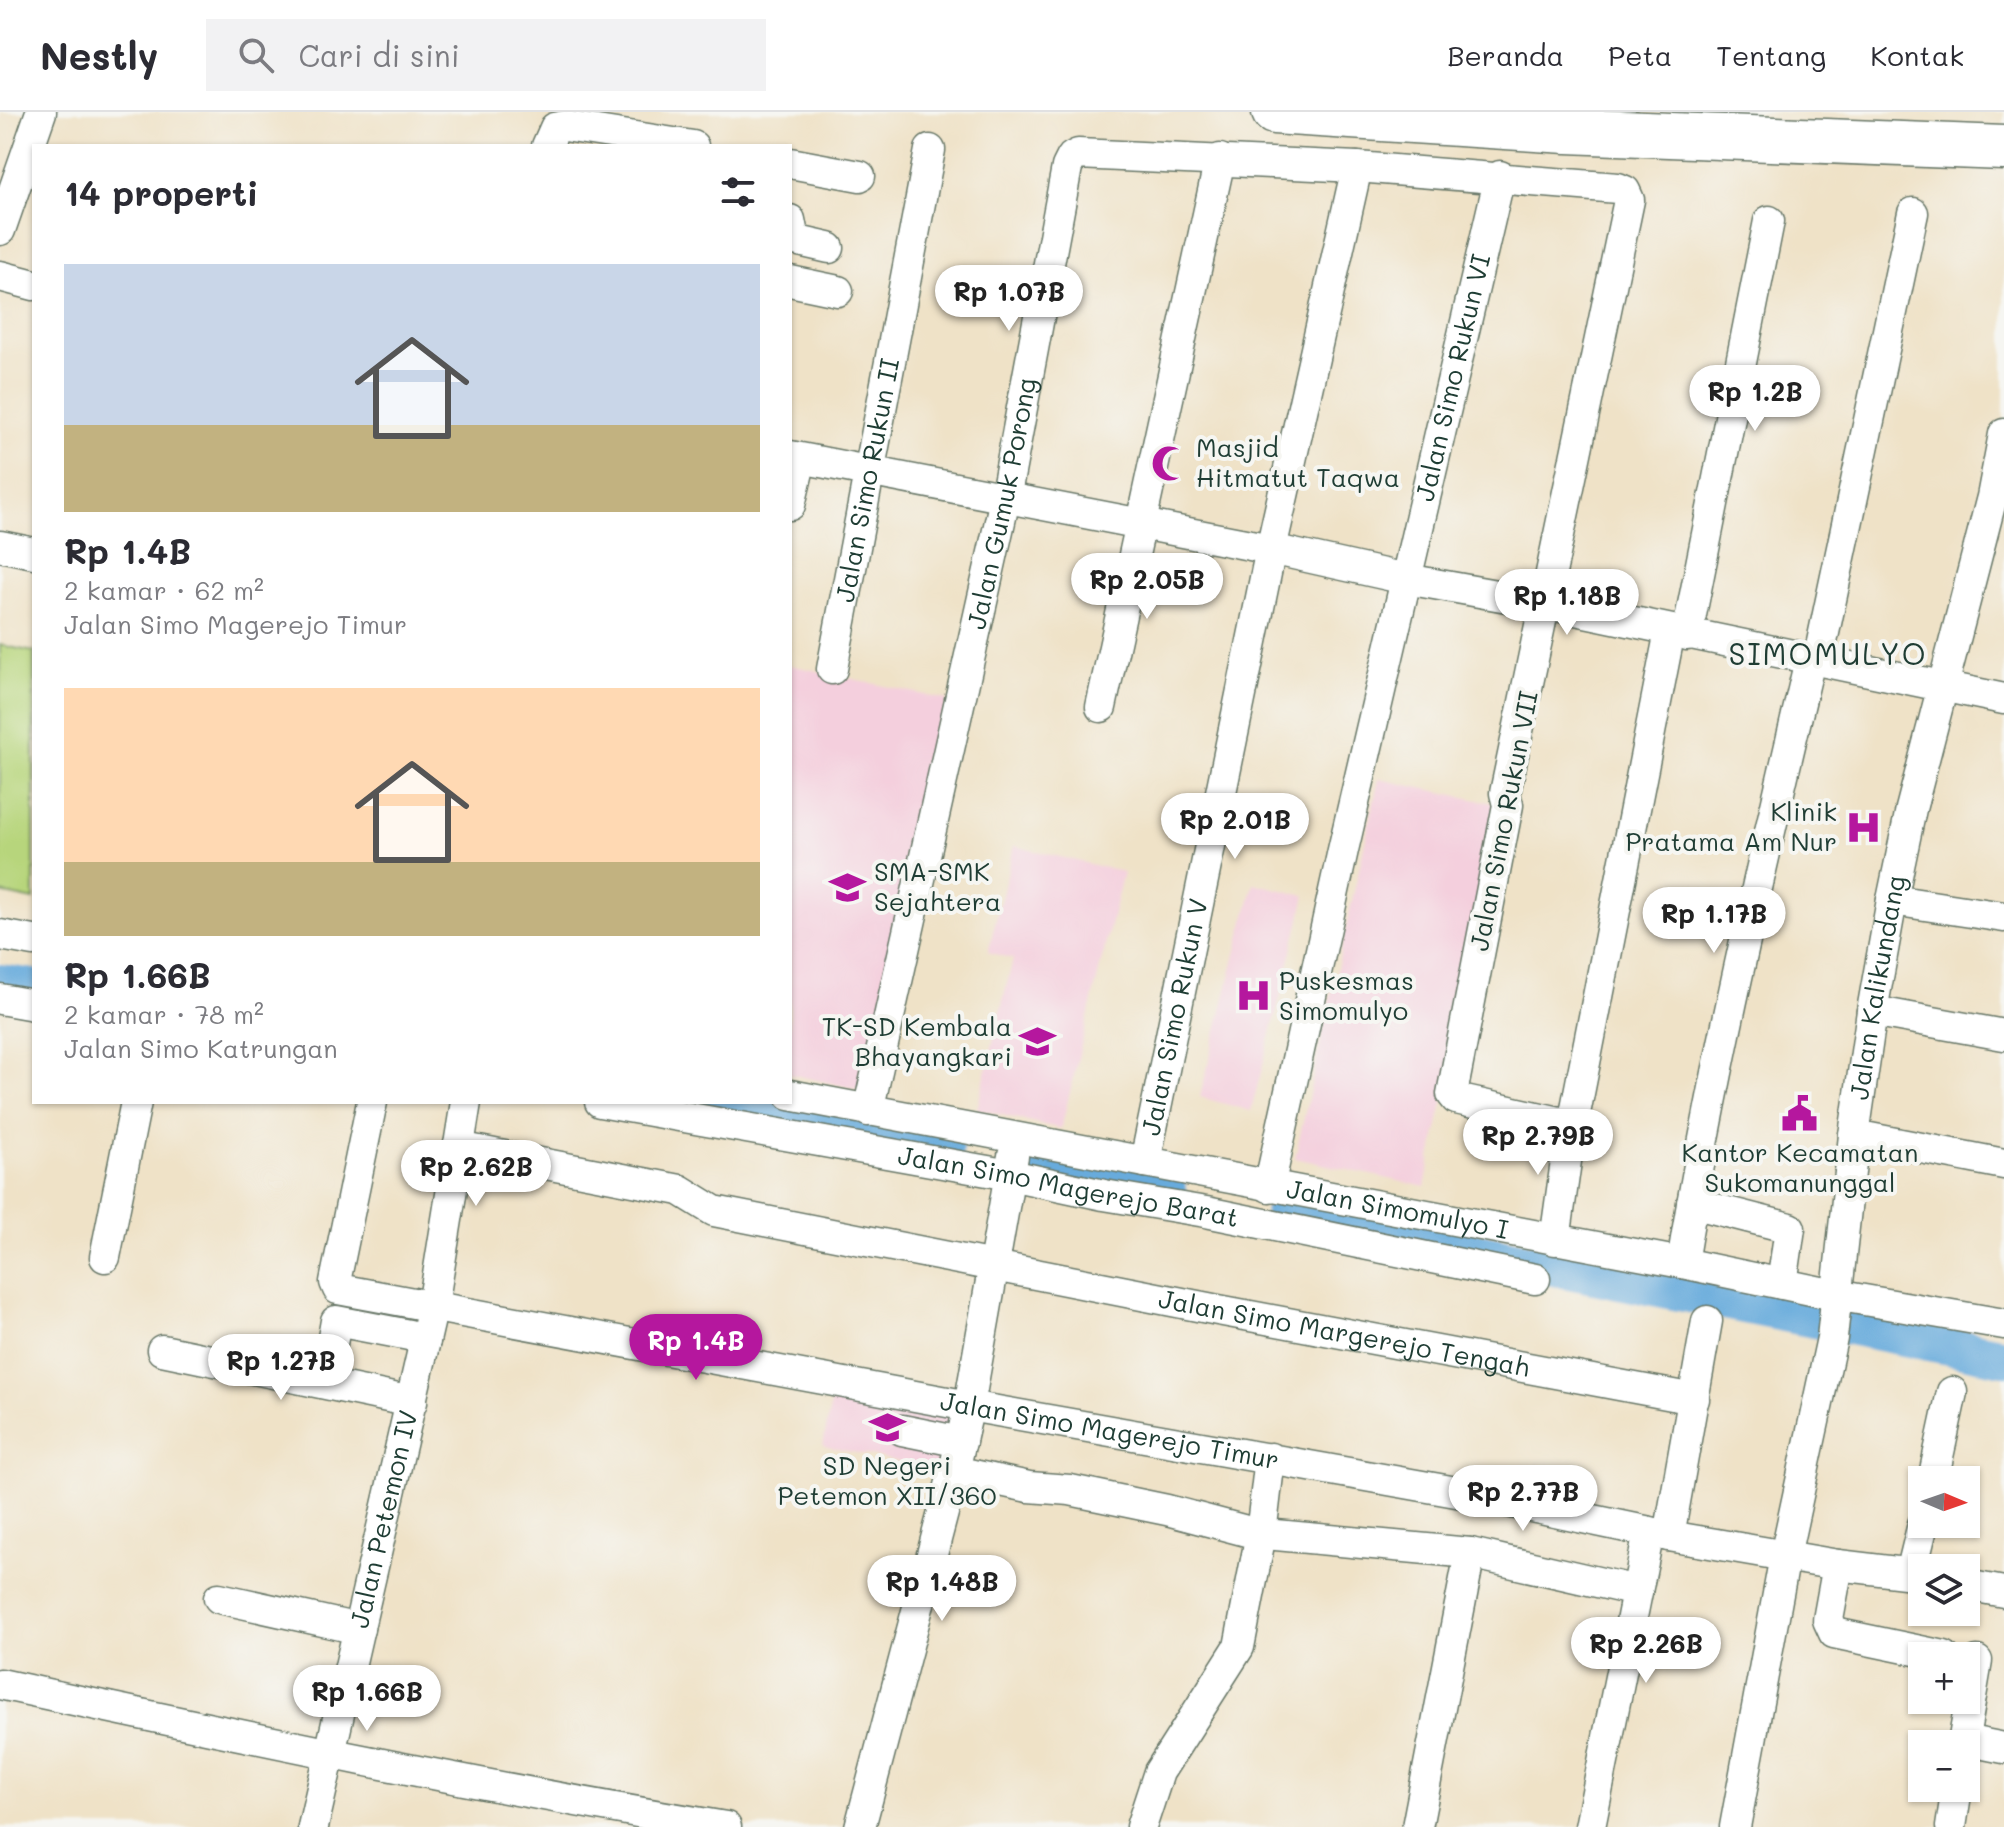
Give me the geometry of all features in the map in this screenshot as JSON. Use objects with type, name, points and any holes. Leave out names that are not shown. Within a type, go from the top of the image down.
[{"type":"highway","points":[[1274,112],[1567,131],[2004,148]]},
{"type":"street","points":[[33,144],[41,112]]},
{"type":"street","points":[[551,137],[565,126],[680,144]]},
{"type":"street","points":[[13,220],[32,147]]},
{"type":"street","name":"Jalan Simo Rukun II","points":[[832,669],[930,150]]},
{"type":"street","name":"Jalan Gumuk Porong","points":[[868,1111],[1005,499],[1067,167],[1072,157],[1078,154],[1357,167],[1500,176],[1625,191]]},
{"type":"street","points":[[1101,707],[1220,159]]},
{"type":"street","points":[[792,163],[860,176]]},
{"type":"street","name":"Jalan Simo Rukun V","points":[[1145,1162],[1271,549],[1357,167]]},
{"type":"street","name":"Jalan Simo Rukun VI","points":[[1269,1187],[1500,176]]},
{"type":"street","name":"Jalan Simo Rukun VII","points":[[1573,1125],[1456,1099],[1452,1094],[1508,805],[1505,793],[1547,604],[1629,200],[1625,191]]},
{"type":"street","points":[[1682,1263],[1704,1130],[1760,870],[1814,661],[1913,213]]},
{"type":"street","points":[[1555,1240],[1573,1125],[1769,221]]},
{"type":"street","points":[[792,230],[794,240],[829,248]]},
{"type":"street","points":[[0,276],[32,284]]},
{"type":"street","points":[[792,281],[838,291]]},
{"type":"street","name":"Jalan Kalikundang","points":[[1735,1827],[1834,1312],[1854,1135],[1892,900],[1911,809],[1992,497],[2004,434]]},
{"type":"street","points":[[792,486],[795,458],[1547,604],[2004,699]]},
{"type":"street","points":[[0,546],[32,553]]},
{"type":"street","points":[[1892,900],[2004,917]]},
{"type":"street","points":[[0,935],[32,941]]},
{"type":"street","points":[[0,999],[32,1005]]},
{"type":"street","points":[[1872,1011],[2004,1035]]},
{"type":"street","name":"Jalan Simomulyo I","points":[[792,1095],[868,1111],[1013,1157],[1145,1162],[1682,1263],[1782,1284],[1834,1312],[2004,1324]]},
{"type":"street","points":[[105,1257],[136,1104]]},
{"type":"street","name":"Jalan Simo Magerejo Timur","points":[[372,1104],[335,1286],[338,1289],[969,1406],[1479,1496],[1659,1534],[1838,1565],[1908,1573]]},
{"type":"street","name":"Jalan Petemon IV","points":[[313,1827],[433,1306],[466,1104]]},
{"type":"street","name":"Jalan Simo Magerejo Barat","points":[[615,1104],[1013,1157],[1535,1279]]},
{"type":"street","points":[[1854,1135],[2004,1164]]},
{"type":"street","name":"Jalan Simo Margerejo Tengah","points":[[458,1147],[680,1190],[714,1211],[1694,1399]]},
{"type":"street","points":[[860,1827],[958,1456],[1013,1157]]},
{"type":"street","points":[[1692,1203],[1790,1228],[1792,1233],[1782,1284]]},
{"type":"street","points":[[326,1377],[336,1321],[425,1341]]},
{"type":"street","points":[[1590,1827],[1637,1591],[1659,1534],[1694,1399],[1707,1321]]},
{"type":"street","points":[[162,1350],[412,1402]]},
{"type":"street","points":[[1936,1466],[1952,1392]]},
{"type":"street","points":[[902,1430],[1029,1487],[1070,1490],[1261,1534],[1470,1553],[1637,1591]]},
{"type":"street","points":[[1141,1827],[1159,1772],[1236,1655],[1261,1534],[1270,1458]]},
{"type":"street","points":[[1417,1827],[1470,1553]]},
{"type":"street","points":[[1838,1565],[1828,1620],[1834,1633],[1908,1648]]},
{"type":"street","points":[[1980,1588],[2004,1592]]},
{"type":"street","points":[[219,1598],[359,1629]]},
{"type":"street","points":[[1966,1730],[1982,1663]]},
{"type":"street","points":[[0,1684],[330,1753],[726,1827]]},
{"type":"street","points":[[1980,1744],[2004,1748]]},
{"type":"street","points":[[1951,1827],[1955,1802]]},
{"type":"shaded area","name":"SMA-SMK Sejahtera","points":[[792,665],[947,700],[862,1090],[792,1074]]},
{"type":"shaded area","points":[[1379,779],[1506,806],[1425,1187],[1295,1158]]},
{"type":"shaded area","name":"TK-SD Kembala Bhayangkari","points":[[1014,846],[1123,872],[1061,1129],[977,1109],[1013,959],[988,952]]},
{"type":"shaded area","name":"Puskesmas Simomulyo","points":[[1254,883],[1306,896],[1251,1111],[1200,1097]]},
{"type":"shaded area","name":"SD Negeri Petemon XII/360","points":[[834,1385],[952,1407],[940,1470],[823,1446]]},
{"type":"green space","points":[[0,645],[32,652],[32,900],[0,893]]},
{"type":"waterway","points":[[0,983],[32,988]]},
{"type":"waterway","points":[[718,1104],[944,1149]]},
{"type":"waterway","points":[[1048,1169],[1168,1191]]},
{"type":"waterway","points":[[1284,1213],[2004,1357]]},
{"type":"place","name":"Masjid Hitmatut Taqwa","points":[[1170,463]]},
{"type":"place","name":"Klinik Pratama Am Nur","points":[[1863,827]]},
{"type":"place","name":"SMA-SMK Sejahtera","points":[[848,887]]},
{"type":"place","name":"Puskesmas Simomulyo","points":[[1253,996]]},
{"type":"place","name":"TK-SD Kembala Bhayangkari","points":[[1038,1042]]},
{"type":"place","name":"Kantor Kecamatan Sukomanunggal","points":[[1800,1114]]},
{"type":"place","name":"SD Negeri Petemon XII/360","points":[[887,1427]]},
{"type":"district","name":"SIMOMULYO","points":[[1828,655]]}]
